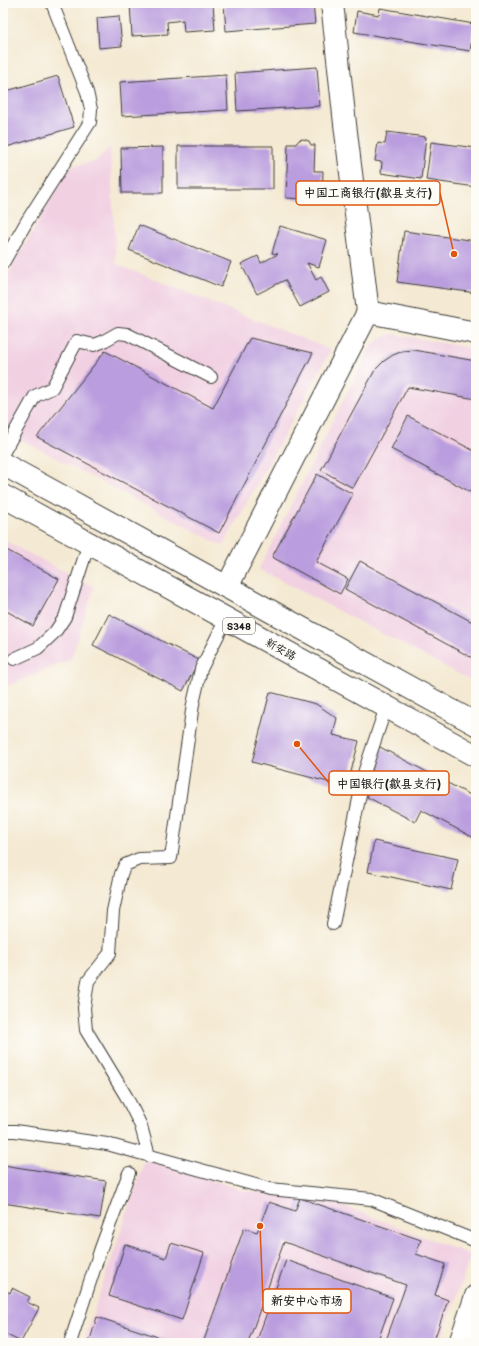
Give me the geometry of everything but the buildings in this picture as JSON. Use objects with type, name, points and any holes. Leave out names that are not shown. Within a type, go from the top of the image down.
[{"type":"main road","points":[[227,587],[368,312],[332,3]]},
{"type":"main road","points":[[368,312],[476,333]]},
{"type":"main road","name":"S348","points":[[3,464],[476,724]]},
{"type":"main road","name":"新安路","points":[[3,496],[476,756]]},
{"type":"main road","points":[[460,1343],[476,1296]]},
{"type":"lane","points":[[3,263],[27,221],[90,122],[91,109],[88,92],[52,3]]},
{"type":"lane","points":[[3,452],[35,396],[52,388],[77,341],[94,345],[118,333],[127,334],[211,377]]},
{"type":"lane","points":[[14,659],[38,648],[55,632],[65,617],[89,543]]},
{"type":"lane","points":[[149,1156],[141,1126],[126,1096],[86,1030],[84,1008],[88,981],[110,953],[113,911],[121,874],[125,865],[139,859],[172,858],[193,704],[201,669],[226,618]]},
{"type":"lane","points":[[333,924],[365,770],[386,707]]},
{"type":"lane","points":[[3,1131],[15,1131],[107,1144],[270,1189],[371,1198],[476,1241]]},
{"type":"lane","points":[[70,1343],[101,1248],[129,1173]]},
{"type":"shaded area","points":[[110,147],[116,264],[331,350],[223,546],[3,430],[3,283],[66,173],[73,166],[96,161]]},
{"type":"shaded area","points":[[392,334],[476,349],[476,683],[259,569],[369,349],[380,339]]},
{"type":"shaded area","points":[[3,540],[94,587],[71,659],[3,688]]},
{"type":"shaded area","points":[[146,1157],[241,1190],[323,1198],[471,1255],[440,1343],[83,1343]]},
{"type":"place","name":"中国工商银行(歙县支行)","points":[[454,254]]},
{"type":"place","name":"中国银行(歙县支行)","points":[[297,744]]},
{"type":"place","name":"新安中心市场","points":[[260,1226]]}]
